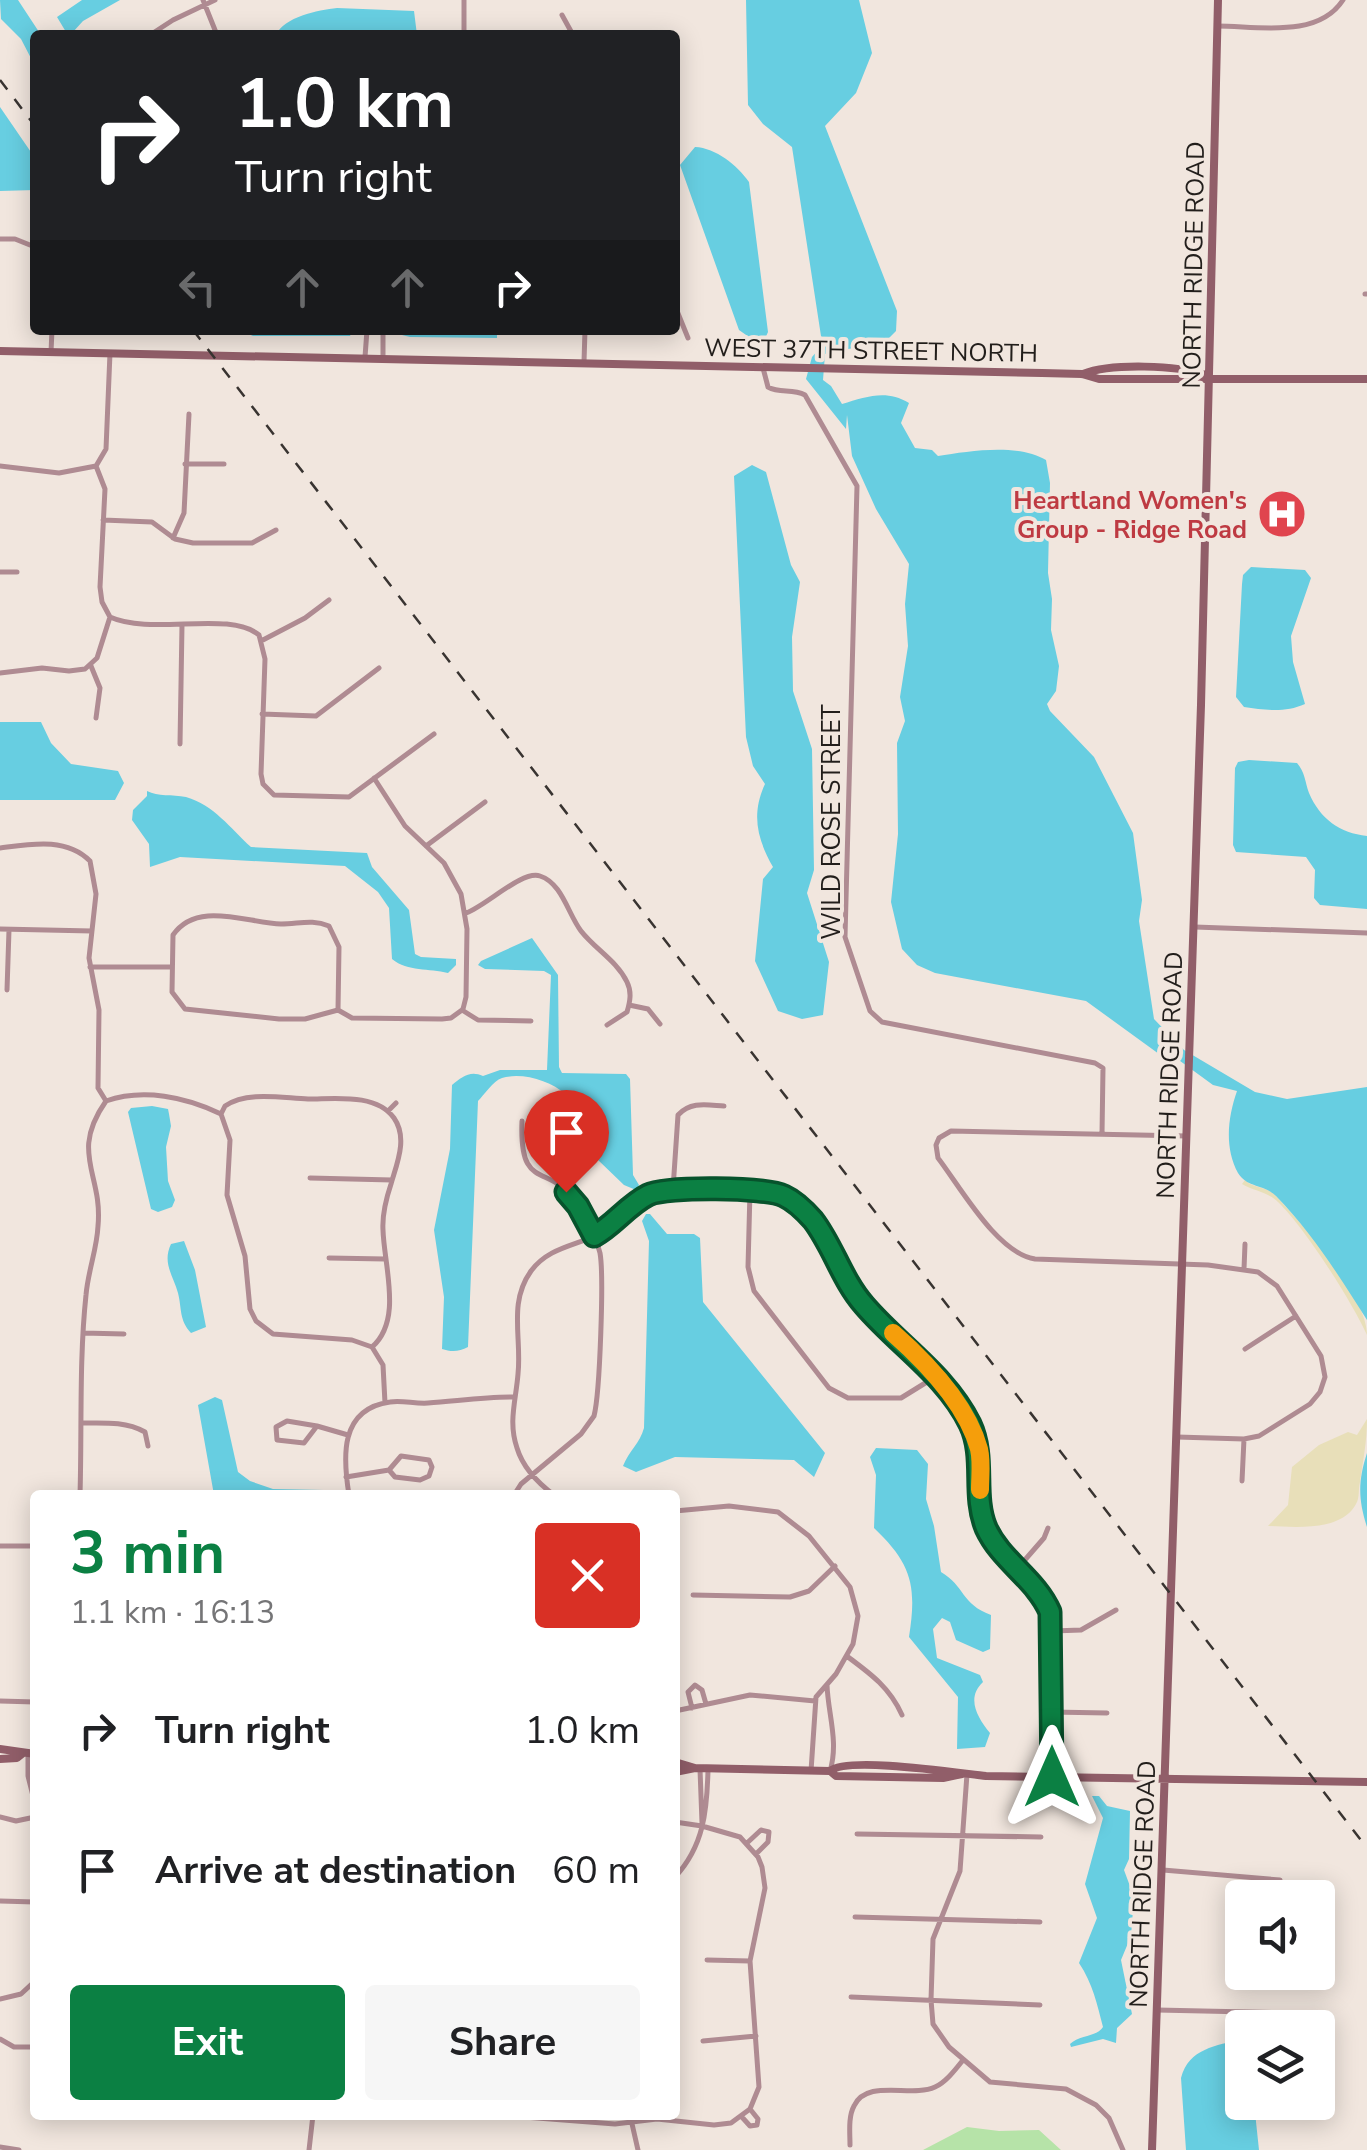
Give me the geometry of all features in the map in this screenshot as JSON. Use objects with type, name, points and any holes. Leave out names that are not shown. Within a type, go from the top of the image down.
[{"type":"main road","name":"NORTH RIDGE ROAD","points":[[1152,2150],[1194,927],[1218,0]]},
{"type":"main road","name":"WEST 37TH STREET NORTH","points":[[0,351],[1082,374],[1099,379],[1191,381],[1210,376],[1367,379]]},
{"type":"main road","points":[[0,1749],[28,1754]]},
{"type":"main road","points":[[0,1759],[28,1754]]},
{"type":"main road","points":[[680,1763],[701,1768]]},
{"type":"main road","points":[[680,1771],[701,1768],[925,1778],[967,1774],[1367,1782]]},
{"type":"street","points":[[158,30],[215,0]]},
{"type":"street","points":[[464,0],[464,30]]},
{"type":"street","points":[[1217,26],[1311,25],[1329,16],[1343,0]]},
{"type":"street","points":[[205,2],[215,30]]},
{"type":"street","points":[[562,15],[570,30]]},
{"type":"street","points":[[0,239],[30,245]]},
{"type":"street","points":[[680,318],[688,338]]},
{"type":"street","points":[[51,352],[52,335]]},
{"type":"street","points":[[365,359],[367,335]]},
{"type":"street","points":[[383,335],[383,360]]},
{"type":"street","points":[[584,364],[585,335]]},
{"type":"street","points":[[96,466],[106,449],[110,353]]},
{"type":"street","name":"WILD ROSE STREET","points":[[762,368],[768,387],[774,391],[796,390],[805,395],[858,486],[844,936],[870,1011],[882,1022],[1095,1063],[1103,1068],[1102,1134]]},
{"type":"street","points":[[172,538],[184,513],[189,414]]},
{"type":"street","points":[[186,464],[224,464]]},
{"type":"street","points":[[0,466],[58,472],[96,466]]},
{"type":"street","points":[[0,673],[42,668],[79,671],[97,658],[110,617],[102,602],[100,586],[105,489],[96,466]]},
{"type":"street","points":[[103,520],[152,522],[172,538],[194,543],[252,543],[276,530]]},
{"type":"street","points":[[0,572],[17,572]]},
{"type":"street","points":[[261,641],[305,618],[328,600]]},
{"type":"street","points":[[110,617],[147,626],[240,625],[252,630],[261,641],[265,659],[261,774],[268,791],[286,798],[348,797],[434,734]]},
{"type":"street","points":[[180,744],[182,625]]},
{"type":"street","points":[[91,666],[100,688],[96,718]]},
{"type":"street","points":[[262,714],[316,716],[380,668]]},
{"type":"street","points":[[338,1010],[339,947],[334,932],[321,922],[283,924],[228,916],[196,918],[181,925],[173,935],[172,992],[185,1009],[306,1019],[338,1010],[352,1018],[442,1019],[462,1010],[466,997],[466,914],[456,884],[444,863],[406,826],[374,778]]},
{"type":"street","points":[[426,846],[484,802]]},
{"type":"street","points":[[0,848],[48,844],[81,852],[90,861],[96,894],[90,967],[99,1010],[98,1088],[106,1102]]},
{"type":"street","points":[[466,914],[482,908],[523,877],[540,876],[562,896],[579,928],[628,983],[629,1005],[621,1018],[607,1025]]},
{"type":"street","points":[[1194,927],[1367,933]]},
{"type":"street","points":[[0,929],[92,931]]},
{"type":"street","points":[[8,990],[9,930]]},
{"type":"street","points":[[90,967],[171,967]]},
{"type":"street","points":[[629,1005],[648,1009],[660,1024]]},
{"type":"street","points":[[462,1010],[478,1020],[531,1021]]},
{"type":"street","points":[[80,1490],[83,1333],[99,1222],[87,1140],[94,1119],[106,1102],[133,1093],[197,1103],[221,1114]]},
{"type":"street","points":[[372,1346],[381,1339],[390,1319],[383,1225],[402,1142],[395,1120],[388,1111],[367,1100],[234,1100],[221,1114],[230,1140],[227,1196],[245,1256],[250,1308],[265,1329],[287,1337],[352,1340],[372,1346],[384,1366],[385,1403]]},
{"type":"street","points":[[388,1111],[396,1103]]},
{"type":"street","points":[[673,1189],[678,1116],[684,1108],[695,1104],[724,1106]]},
{"type":"street","points":[[519,1490],[586,1430],[596,1407],[600,1264],[594,1236],[573,1198],[530,1170],[521,1146],[522,1121]]},
{"type":"street","points":[[1177,1436],[1244,1439],[1266,1433],[1310,1404],[1323,1385],[1325,1369],[1321,1356],[1272,1280],[1244,1269],[1018,1255],[1003,1242],[938,1158],[936,1150],[939,1138],[951,1131],[1187,1136]]},
{"type":"street","points":[[310,1178],[392,1180]]},
{"type":"street","points":[[549,1490],[533,1475],[516,1448],[512,1422],[519,1372],[518,1301],[528,1274],[548,1255],[594,1236],[651,1194],[673,1189],[771,1192],[799,1206],[815,1224],[863,1304],[918,1356],[970,1423],[980,1452],[980,1500],[986,1526],[1000,1551],[1047,1604],[1053,1631],[1052,1777]]},
{"type":"street","points":[[750,1191],[748,1267],[754,1291],[829,1388],[848,1398],[901,1398],[934,1376]]},
{"type":"street","points":[[1244,1269],[1245,1244]]},
{"type":"street","points":[[329,1258],[386,1259]]},
{"type":"street","points":[[1245,1349],[1296,1316]]},
{"type":"street","points":[[83,1333],[124,1334]]},
{"type":"street","points":[[348,1490],[344,1454],[348,1434],[361,1416],[385,1403],[514,1396]]},
{"type":"street","points":[[317,1426],[304,1444],[276,1438],[276,1427],[286,1420],[317,1426],[348,1434]]},
{"type":"street","points":[[82,1423],[128,1424],[144,1432],[148,1446]]},
{"type":"street","points":[[1242,1481],[1244,1439]]},
{"type":"street","points":[[346,1477],[389,1470],[401,1479],[420,1480],[430,1476],[432,1467],[424,1458],[404,1456],[393,1462],[389,1470]]},
{"type":"street","points":[[680,1511],[729,1506],[778,1512],[798,1526],[850,1587],[858,1616],[848,1657],[815,1701],[811,1771]]},
{"type":"street","points":[[1017,1569],[1048,1528]]},
{"type":"street","points":[[0,1546],[30,1546]]},
{"type":"street","points":[[693,1595],[790,1597],[809,1592],[835,1566]]},
{"type":"street","points":[[1053,1631],[1081,1630],[1116,1610]]},
{"type":"street","points":[[848,1657],[884,1686],[902,1715]]},
{"type":"street","points":[[692,1708],[688,1692],[695,1684],[702,1690],[706,1704]]},
{"type":"street","points":[[827,1685],[826,1700],[834,1736],[830,1771]]},
{"type":"street","points":[[680,1711],[750,1694],[815,1701]]},
{"type":"street","points":[[0,1702],[30,1702]]},
{"type":"street","points":[[1052,1712],[1107,1712]]},
{"type":"street","points":[[680,1871],[692,1858],[708,1813],[701,1768]]},
{"type":"street","points":[[967,1774],[960,1871],[933,1940],[930,2000],[938,2032],[990,2082],[1066,2089],[1082,2096],[1109,2118],[1123,2150]]},
{"type":"street","points":[[0,1817],[16,1821],[30,1817]]},
{"type":"street","points":[[666,2120],[714,2125],[730,2122],[750,2109],[759,2087],[750,1961],[765,1888],[762,1867],[747,1843],[725,1831],[680,1823]]},
{"type":"street","points":[[747,1843],[761,1830],[769,1832],[768,1842],[756,1854]]},
{"type":"street","points":[[857,1834],[1041,1837]]},
{"type":"street","points":[[1163,1870],[1280,1880]]},
{"type":"street","points":[[0,1900],[30,1902]]},
{"type":"street","points":[[855,1916],[1040,1922]]},
{"type":"street","points":[[707,1960],[750,1961]]},
{"type":"street","points":[[0,1999],[21,1994],[30,1986]]},
{"type":"street","points":[[851,1997],[1040,2005]]},
{"type":"street","points":[[1157,2010],[1225,2012]]},
{"type":"street","points":[[703,2042],[756,2036]]},
{"type":"street","points":[[0,2039],[14,2046],[30,2047]]},
{"type":"street","points":[[850,2145],[852,2112],[860,2098],[876,2091],[922,2092],[936,2087],[963,2060]]},
{"type":"street","points":[[741,2116],[750,2126],[758,2125],[750,2109]]},
{"type":"street","points":[[309,2150],[312,2120]]},
{"type":"street","points":[[563,2120],[615,2124],[628,2120]]},
{"type":"street","points":[[631,2120],[638,2150]]},
{"type":"street","points":[[0,2147],[19,2150]]},
{"type":"green space","points":[[967,2127],[1039,2130],[1061,2150],[923,2150]]},
{"type":"sand","points":[[1245,1180],[1274,1194],[1315,1241],[1345,1280],[1364,1319],[1367,1335],[1339,1284],[1301,1229],[1278,1202],[1242,1184]]},
{"type":"sand","points":[[1367,1419],[1358,1499],[1349,1513],[1316,1526],[1268,1526],[1288,1505],[1292,1467],[1319,1445],[1348,1432],[1357,1435]]},
{"type":"water","points":[[0,0],[18,0],[38,30],[30,30],[30,56],[21,39],[1,19]]},
{"type":"water","points":[[82,0],[120,0],[75,30],[65,30],[57,17]]},
{"type":"water","points":[[746,0],[859,0],[872,53],[856,93],[825,126],[897,311],[896,331],[886,341],[825,354],[823,380],[842,404],[884,395],[909,403],[901,423],[915,448],[932,450],[938,456],[1008,450],[1046,460],[1050,483],[1051,630],[1059,666],[1056,691],[1047,704],[1094,757],[1133,833],[1142,900],[1139,921],[1154,1019],[1184,1050],[1255,1092],[1287,1099],[1367,1087],[1367,1320],[1289,1210],[1271,1192],[1238,1173],[1229,1132],[1237,1091],[1213,1085],[1176,1058],[1159,1054],[1086,1001],[935,973],[917,965],[902,949],[891,902],[898,834],[897,743],[905,721],[900,697],[908,646],[905,604],[909,564],[876,509],[852,456],[847,415],[846,429],[806,379],[812,357],[825,342],[792,147],[763,124],[748,105]]},
{"type":"water","points":[[337,8],[414,11],[416,30],[279,30],[286,23]]},
{"type":"water","points":[[0,107],[30,151],[30,190],[0,191]]},
{"type":"water","points":[[695,147],[725,158],[749,182],[768,332],[759,344],[739,330],[680,165]]},
{"type":"water","points":[[251,335],[350,335],[350,336]]},
{"type":"water","points":[[402,335],[497,335],[497,338]]},
{"type":"water","points":[[752,465],[766,472],[791,565],[800,582],[792,637],[793,691],[812,749],[814,870],[807,893],[829,962],[823,1015],[802,1019],[778,1011],[755,961],[763,879],[773,867],[763,846],[757,816],[765,784],[753,766],[746,737],[734,476]]},
{"type":"water","points":[[1251,567],[1305,570],[1311,578],[1291,636],[1293,662],[1305,704],[1297,707],[1244,707],[1236,697],[1243,575]]},
{"type":"water","points":[[0,722],[41,722],[51,743],[71,764],[118,771],[124,783],[115,800],[0,800]]},
{"type":"water","points":[[1238,762],[1297,763],[1309,793],[1325,817],[1348,832],[1367,836],[1367,909],[1320,905],[1314,898],[1315,870],[1306,857],[1236,852],[1235,768]]},
{"type":"water","points":[[147,791],[186,797],[205,806],[251,847],[367,853],[372,867],[409,910],[415,954],[456,959],[456,965],[448,973],[412,968],[392,959],[389,908],[378,892],[345,866],[180,857],[150,867],[149,844],[132,820],[133,810]]},
{"type":"water","points":[[532,938],[558,975],[562,1073],[626,1074],[630,1079],[633,1175],[639,1185],[636,1190],[624,1185],[571,1134],[565,1094],[559,1089],[527,1077],[510,1076],[495,1082],[478,1101],[468,1347],[449,1351],[442,1349],[444,1297],[434,1230],[450,1149],[452,1085],[470,1074],[547,1070],[551,975],[544,971],[485,969],[478,965]]},
{"type":"water","points":[[131,1108],[168,1109],[171,1126],[166,1147],[168,1181],[175,1200],[172,1207],[158,1212],[151,1209],[128,1112]]},
{"type":"water","points":[[646,1214],[667,1234],[694,1234],[700,1238],[703,1302],[825,1453],[814,1477],[794,1460],[675,1457],[636,1472],[623,1466],[644,1428],[649,1241],[642,1221]]},
{"type":"water","points":[[184,1241],[195,1270],[206,1327],[191,1333],[183,1319],[168,1263],[171,1244]]},
{"type":"water","points":[[215,1397],[222,1400],[238,1472],[250,1481],[273,1489],[324,1490],[213,1490],[198,1405]]},
{"type":"water","points":[[876,1448],[917,1450],[928,1464],[926,1499],[941,1572],[974,1606],[991,1615],[990,1649],[983,1652],[956,1640],[950,1622],[942,1618],[933,1629],[937,1658],[980,1675],[983,1682],[974,1701],[990,1733],[985,1747],[957,1749],[958,1697],[909,1637],[909,1577],[897,1553],[874,1528],[876,1475],[870,1457]]},
{"type":"water","points":[[1367,1453],[1367,1527],[1360,1490]]},
{"type":"water","points":[[1092,1796],[1099,1796],[1107,1806],[1130,1811],[1129,1859],[1124,1870],[1134,1897],[1131,1936],[1121,1960],[1132,2014],[1117,2028],[1116,2043],[1103,2039],[1071,2047],[1074,2041],[1103,2027],[1091,1986],[1079,1963],[1097,1918],[1085,1884],[1103,1818]]},
{"type":"water","points":[[1225,2044],[1225,2120],[1256,2120],[1259,2150],[1186,2150],[1181,2078],[1190,2060]]},
{"type":"railway","points":[[0,80],[30,119]]},
{"type":"railway","points":[[197,335],[1367,1848]]},
{"type":"slow traffic","points":[[893,1333],[918,1356],[970,1423],[980,1452],[980,1490]]},
{"type":"place","name":"Heartland Women's Group - Ridge Road","points":[[1282,514]]},
{"type":"route","points":[[566,1192],[594,1236],[642,1199],[664,1190],[771,1192],[799,1206],[815,1224],[854,1294],[918,1356],[970,1423],[980,1452],[980,1500],[986,1526],[1000,1551],[1038,1590],[1050,1612],[1052,1777]]}]
